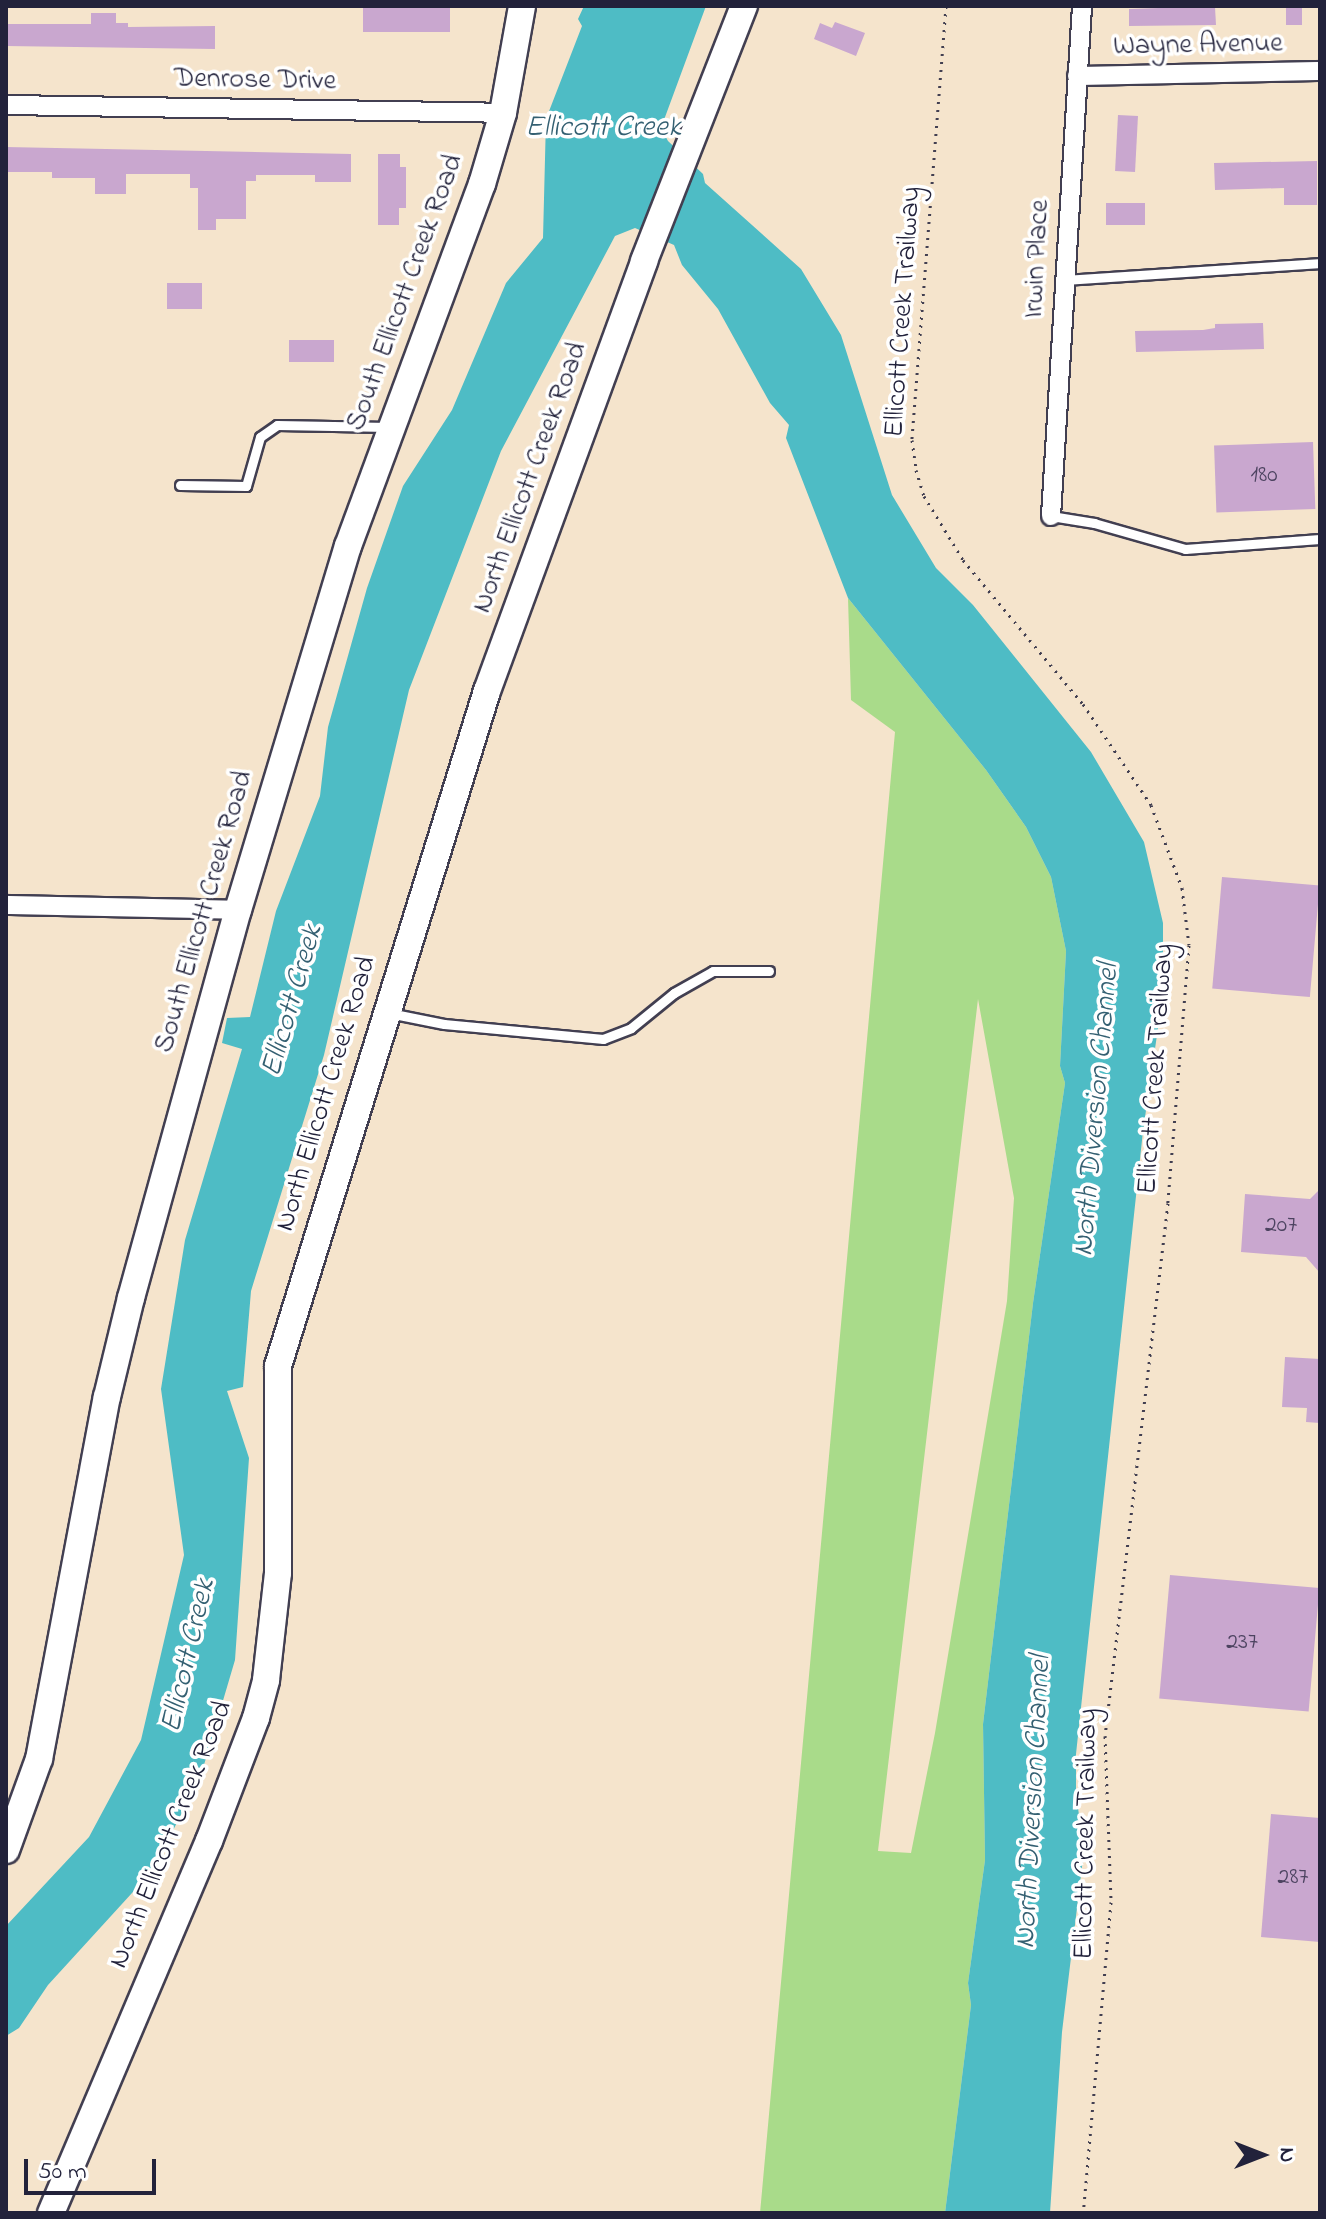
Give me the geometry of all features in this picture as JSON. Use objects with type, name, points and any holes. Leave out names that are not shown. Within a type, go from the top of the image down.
[{"type":"street","name":"South Ellicott Creek Road","points":[[6,1850],[12,1821],[39,1759],[107,1397],[131,1298],[238,910],[348,546],[482,184],[503,113],[522,6]]},
{"type":"street","name":"North Ellicott Creek Road","points":[[51,2213],[209,1841],[256,1718],[266,1680],[278,1573],[278,1366],[487,691],[644,261],[744,6]]},
{"type":"street","name":"Irwin Place","points":[[1051,516],[1082,6]]},
{"type":"street","name":"Wayne Avenue","points":[[1077,76],[1320,71]]},
{"type":"street","name":"Denrose Drive","points":[[6,105],[503,113]]},
{"type":"street","points":[[6,905],[238,910]]},
{"type":"lane","points":[[1065,280],[1320,263]]},
{"type":"lane","points":[[180,485],[246,486],[260,437],[277,425],[392,427]]},
{"type":"lane","points":[[1051,516],[1094,523],[1185,549],[1320,539]]},
{"type":"lane","points":[[386,1012],[444,1024],[603,1039],[631,1028],[674,993],[713,971],[769,971]]},
{"type":"path","name":"Ellicott Creek Trailway","points":[[946,6],[912,440],[916,470],[924,496],[963,560],[1083,704],[1151,805],[1182,888],[1189,945],[1168,1203],[1105,1736],[1111,1902],[1083,2213]]},
{"type":"green space","points":[[848,598],[986,770],[1026,827],[1051,877],[1066,951],[1060,1066],[1065,1083],[1033,1303],[983,1724],[985,1860],[968,1983],[971,2005],[945,2213],[760,2213],[895,732],[851,700]],"holes":[[[978,999],[1014,1198],[1007,1301],[935,1733],[911,1853],[878,1851]]]},
{"type":"water","points":[[584,6],[706,6],[661,128],[668,141],[703,174],[705,183],[801,269],[841,335],[892,495],[936,568],[973,605],[1091,752],[1144,842],[1163,923],[1163,994],[1143,1131],[1076,1754],[1076,1794],[1084,1850],[1062,2032],[1050,2213],[945,2213],[971,2005],[968,1983],[985,1860],[983,1724],[1033,1303],[1065,1083],[1060,1066],[1066,951],[1051,877],[1026,827],[986,770],[848,598],[786,438],[789,425],[770,403],[718,309],[682,265],[674,245],[635,228],[615,236],[501,451],[409,690],[324,1055],[251,1291],[243,1387],[227,1391],[249,1458],[235,1660],[201,1775],[153,1870],[48,1985],[19,2028],[6,2036],[6,1926],[89,1837],[141,1740],[184,1555],[161,1389],[185,1240],[242,1049],[222,1043],[227,1018],[250,1017],[276,911],[320,796],[328,727],[367,588],[403,486],[452,410],[506,283],[543,238],[546,119],[582,26],[578,19]]},
{"type":"building","points":[[363,6],[450,6],[450,32],[363,32]]},
{"type":"building","points":[[1286,6],[1302,6],[1302,25],[1286,25]]},
{"type":"building","points":[[1215,7],[1216,25],[1129,26],[1129,9]]},
{"type":"building","points":[[91,13],[116,13],[116,23],[128,23],[128,27],[215,26],[215,49],[6,46],[6,24],[91,24]]},
{"type":"building","points":[[835,22],[865,33],[856,56],[814,39],[820,23],[832,28]]},
{"type":"building","points":[[1118,115],[1138,116],[1135,172],[1115,171]]},
{"type":"building","points":[[6,147],[351,154],[351,182],[315,182],[315,175],[256,175],[256,181],[246,181],[246,219],[216,219],[216,230],[198,230],[198,188],[190,188],[190,174],[126,174],[126,194],[95,194],[95,178],[52,178],[52,172],[6,172]]},
{"type":"building","points":[[378,154],[400,154],[400,167],[406,167],[406,208],[399,208],[399,225],[378,225]]},
{"type":"building","points":[[1317,161],[1317,205],[1284,205],[1284,188],[1215,190],[1214,163]]},
{"type":"building","points":[[1106,203],[1145,203],[1145,225],[1106,225]]},
{"type":"building","points":[[167,283],[202,283],[202,309],[167,309]]},
{"type":"building","points":[[1263,323],[1264,349],[1136,352],[1135,331],[1203,330],[1215,328],[1215,324]]},
{"type":"building","points":[[289,340],[334,340],[334,362],[289,362]]},
{"type":"building","points":[[1313,442],[1315,509],[1216,512],[1214,445]]},
{"type":"building","points":[[1222,877],[1320,886],[1310,997],[1212,989]]},
{"type":"building","points":[[1320,1189],[1320,1273],[1306,1257],[1241,1252],[1245,1194],[1310,1199]]},
{"type":"building","points":[[1285,1357],[1320,1359],[1320,1423],[1306,1422],[1307,1408],[1282,1407]]},
{"type":"building","points":[[1170,1575],[1319,1588],[1309,1712],[1159,1699]]},
{"type":"building","points":[[1271,1814],[1320,1818],[1320,1942],[1261,1937]]},
{"type":"water label","name":"Ellicott Creek","points":[[603,128]]},
{"type":"water label","name":"Ellicott Creek","points":[[293,1001]]},
{"type":"water label","name":"North Diversion Channel","points":[[1097,1110]]},
{"type":"water label","name":"Ellicott Creek","points":[[189,1656]]},
{"type":"water label","name":"North Diversion Channel","points":[[1034,1802]]}]
